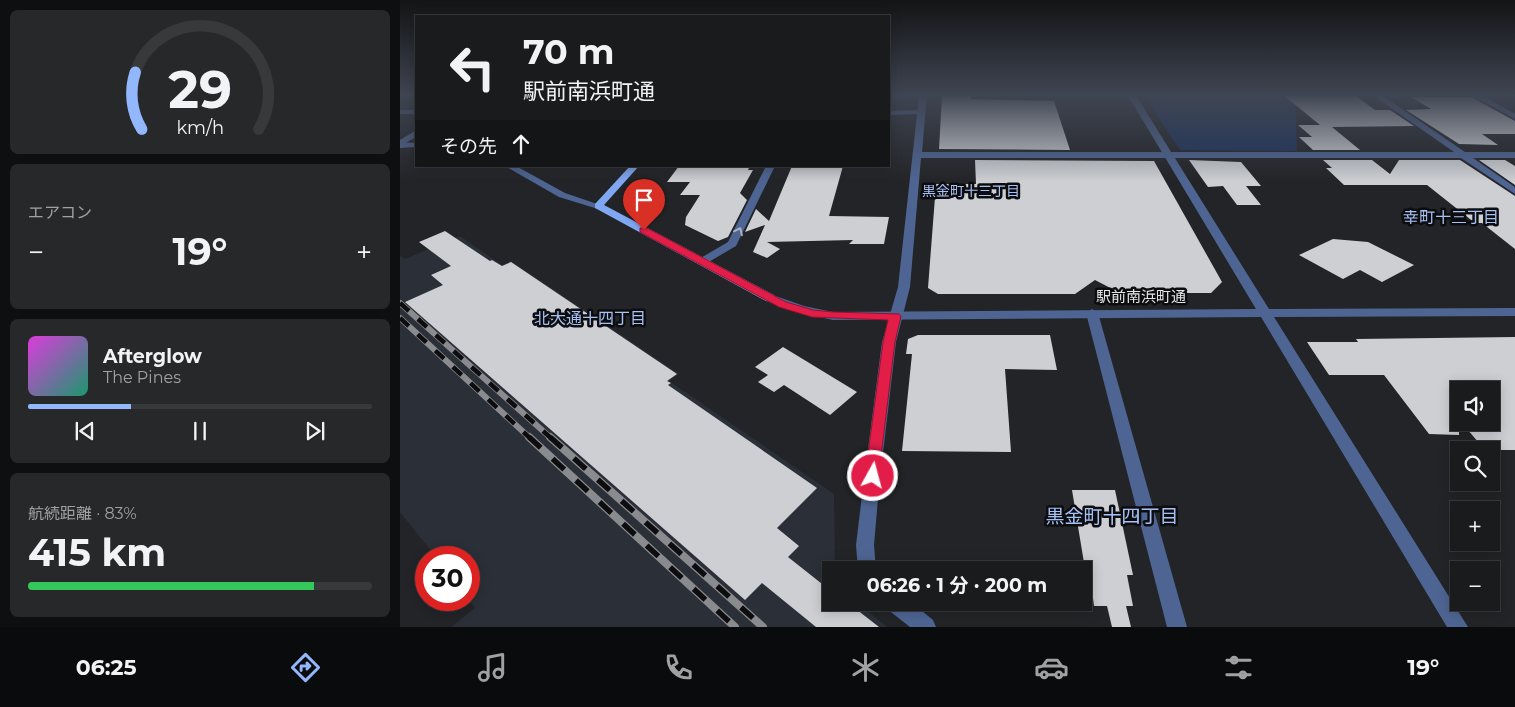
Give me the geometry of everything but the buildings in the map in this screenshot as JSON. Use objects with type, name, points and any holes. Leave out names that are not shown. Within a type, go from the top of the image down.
[{"type":"main road","points":[[634,167],[598,206],[770,298]]},
{"type":"street","points":[[866,561],[865,545],[868,510],[889,342],[904,287],[921,123]]},
{"type":"street","points":[[1149,123],[1458,627]]},
{"type":"street","points":[[1417,123],[1515,191]]},
{"type":"street","points":[[400,145],[415,135]]},
{"type":"street","points":[[400,145],[415,146]]},
{"type":"street","points":[[918,155],[1515,154]]},
{"type":"street","points":[[511,167],[562,195],[598,206]]},
{"type":"street","points":[[703,262],[732,244],[770,167]]},
{"type":"street","name":"駅前南浜町通","points":[[770,298],[782,304],[812,313],[895,316],[1092,313],[1515,312]]},
{"type":"street","points":[[1092,313],[1177,627]]},
{"type":"street","points":[[906,611],[926,627]]},
{"type":"shaded area","points":[[1162,123],[1296,123],[1297,151],[1180,150]]},
{"type":"shaded area","points":[[460,236],[502,265],[511,261],[679,374],[669,381],[834,494],[835,561],[822,561],[822,611],[868,611],[887,627],[451,627],[471,611],[480,611],[480,546],[427,546],[400,512],[400,256],[405,259]]},
{"type":"railway","points":[[400,303],[552,439]]},
{"type":"railway","points":[[400,318],[531,439]]},
{"type":"railway","points":[[529,437],[735,627]]},
{"type":"railway","points":[[550,437],[763,627]]},
{"type":"district","name":"黒金町十三丁目","points":[[971,191]]},
{"type":"district","name":"幸町十三丁目","points":[[1451,217]]},
{"type":"district","name":"北大通十四丁目","points":[[590,318]]},
{"type":"district","name":"黒金町十四丁目","points":[[1112,516]]},
{"type":"route","points":[[644,230],[782,304],[812,313],[833,316],[895,316],[889,342],[873,476]]}]
